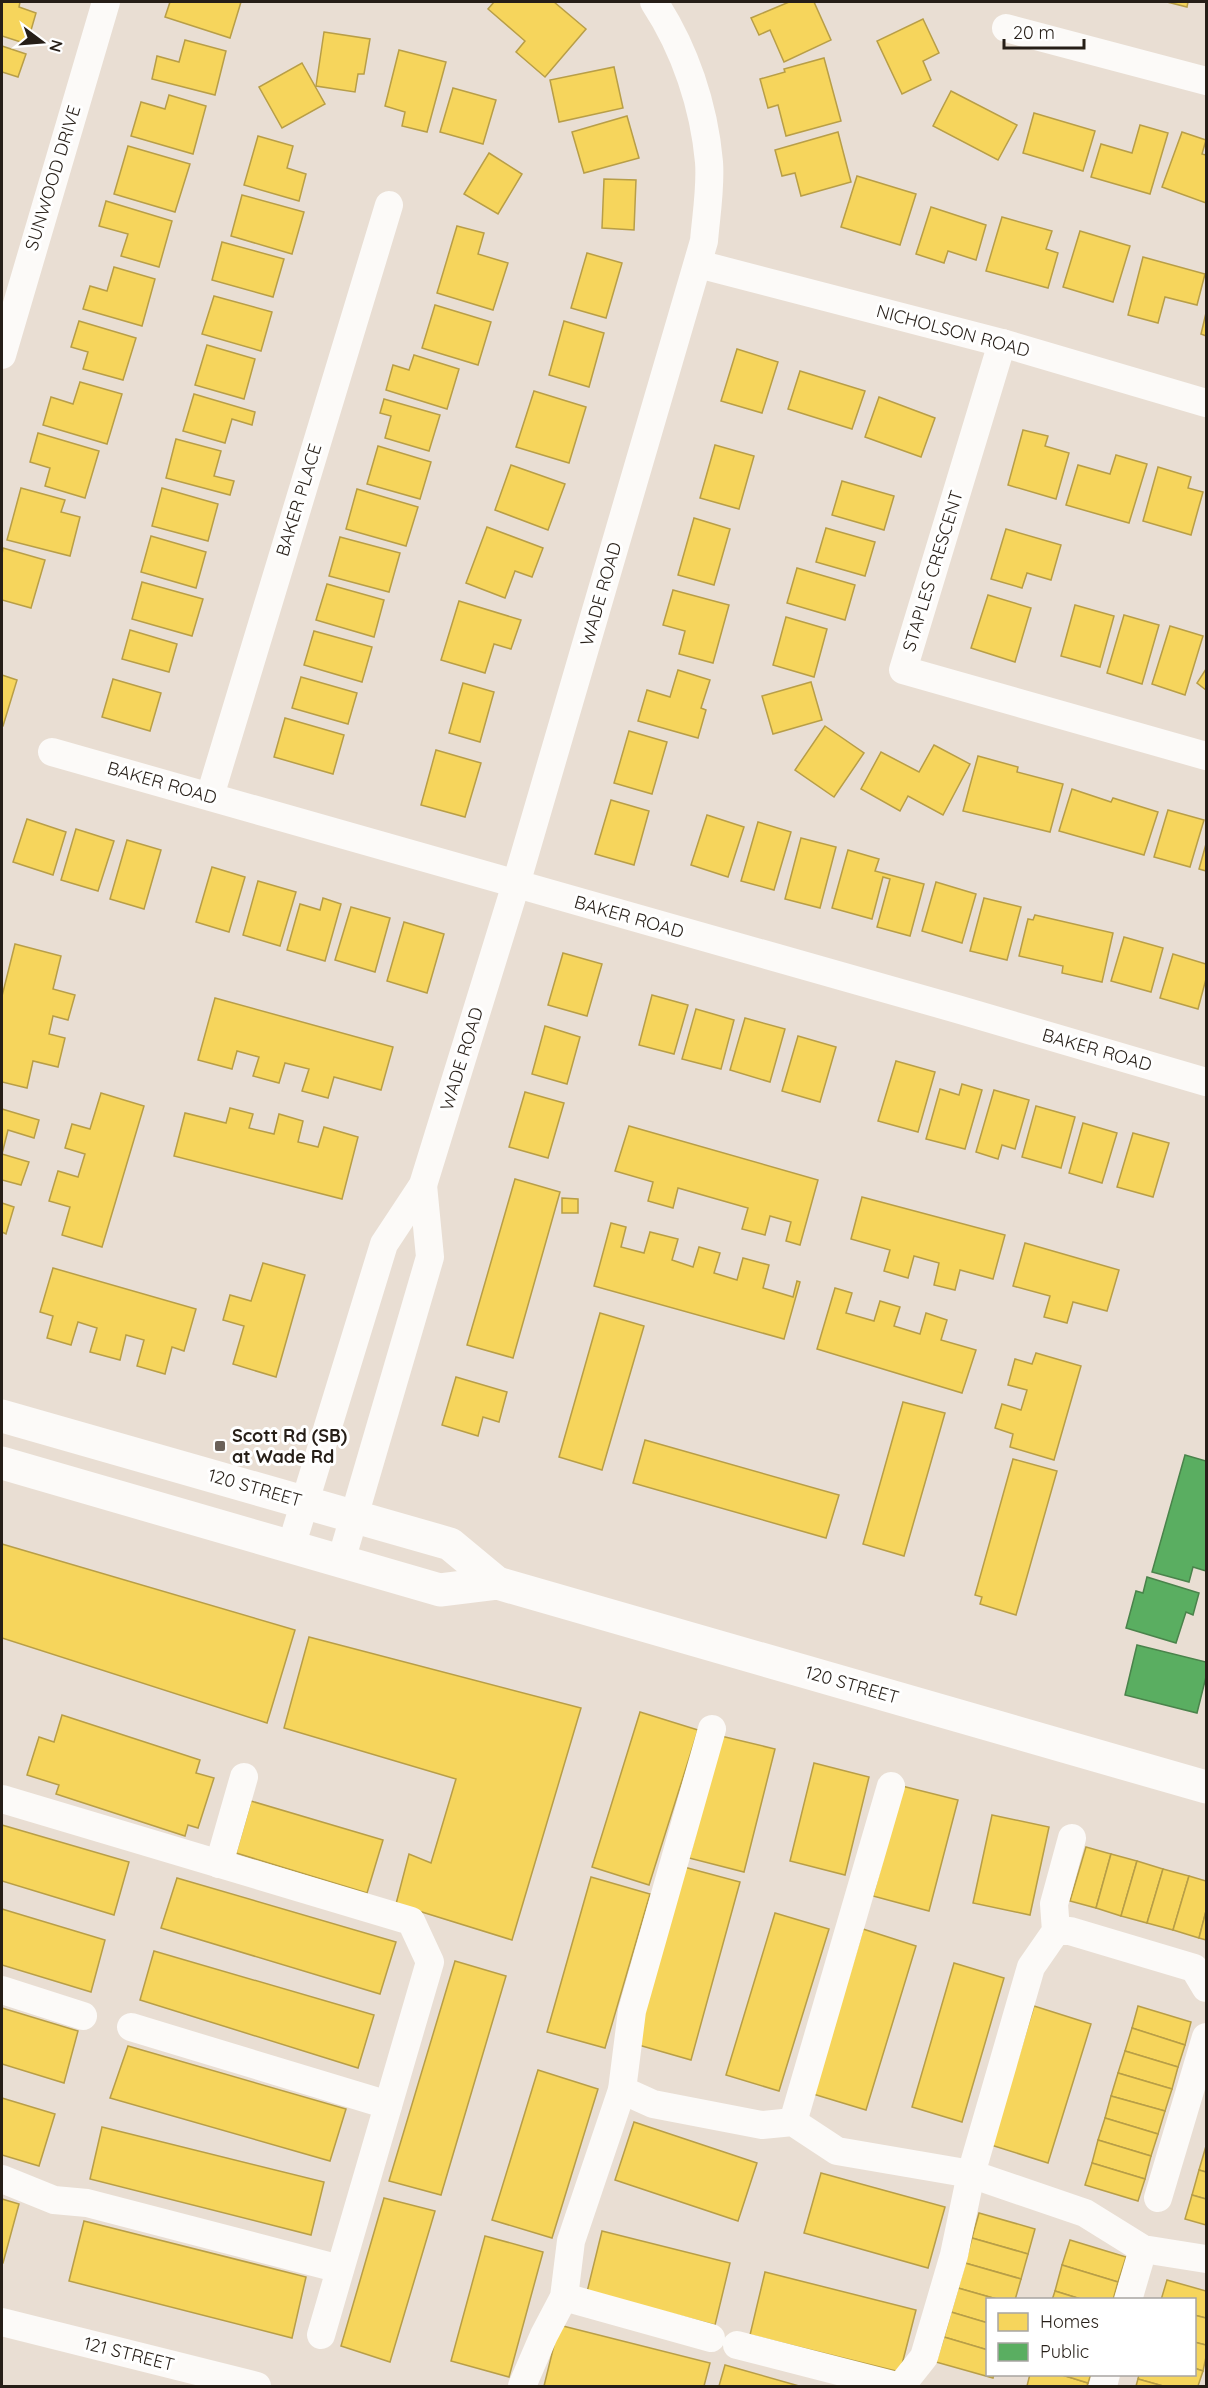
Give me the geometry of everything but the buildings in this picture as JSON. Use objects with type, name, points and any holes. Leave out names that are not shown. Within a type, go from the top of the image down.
[{"type":"main road","name":"120 STREET","points":[[2,1416],[450,1544],[497,1583]]},
{"type":"main road","name":"120 STREET","points":[[2,1463],[440,1590],[497,1583],[1206,1787]]},
{"type":"street","name":"SUNWOOD DRIVE","points":[[2,355],[6,319],[106,2]]},
{"type":"street","name":"WADE ROAD","points":[[291,1547],[384,1244],[423,1185],[516,884],[704,241],[709,164],[698,94],[667,22],[654,2]]},
{"type":"street","points":[[1006,28],[1206,81]]},
{"type":"street","name":"BAKER PLACE","points":[[210,796],[389,205]]},
{"type":"street","name":"NICHOLSON ROAD","points":[[698,264],[1002,343],[1206,404]]},
{"type":"street","name":"STAPLES CRESCENT","points":[[1002,343],[903,670],[1206,756]]},
{"type":"street","name":"BAKER ROAD","points":[[52,752],[1206,1082]]},
{"type":"street","name":"WADE ROAD","points":[[341,1561],[430,1257],[423,1185]]},
{"type":"street","points":[[522,2386],[564,2296],[571,2241],[622,2090],[632,2011],[712,1729]]},
{"type":"street","points":[[219,1864],[244,1777]]},
{"type":"street","points":[[793,2122],[891,1786]]},
{"type":"street","points":[[2,1799],[411,1921],[430,1962],[321,2335]]},
{"type":"street","points":[[564,2296],[724,2342],[899,2386],[924,2357],[954,2255],[971,2174],[1031,1966],[1056,1931],[1054,1904],[1072,1838]]},
{"type":"street","points":[[1056,1931],[1070,1931],[1194,1968],[1206,1988]]},
{"type":"street","points":[[2,1990],[83,2016]]},
{"type":"street","points":[[131,2027],[388,2105]]},
{"type":"street","points":[[1158,2198],[1206,2037]]},
{"type":"street","points":[[622,2090],[653,2104],[762,2125],[793,2122],[837,2151],[971,2174],[1085,2213],[1143,2249],[1206,2259]]},
{"type":"street","points":[[2,2179],[54,2200],[87,2203],[340,2270]]},
{"type":"street","points":[[1129,2298],[1143,2249]]},
{"type":"street","name":"121 STREET","points":[[2,2322],[257,2386]]},
{"type":"place","name":"Scott Rd (SB) at Wade Rd","points":[[220,1446]]}]
